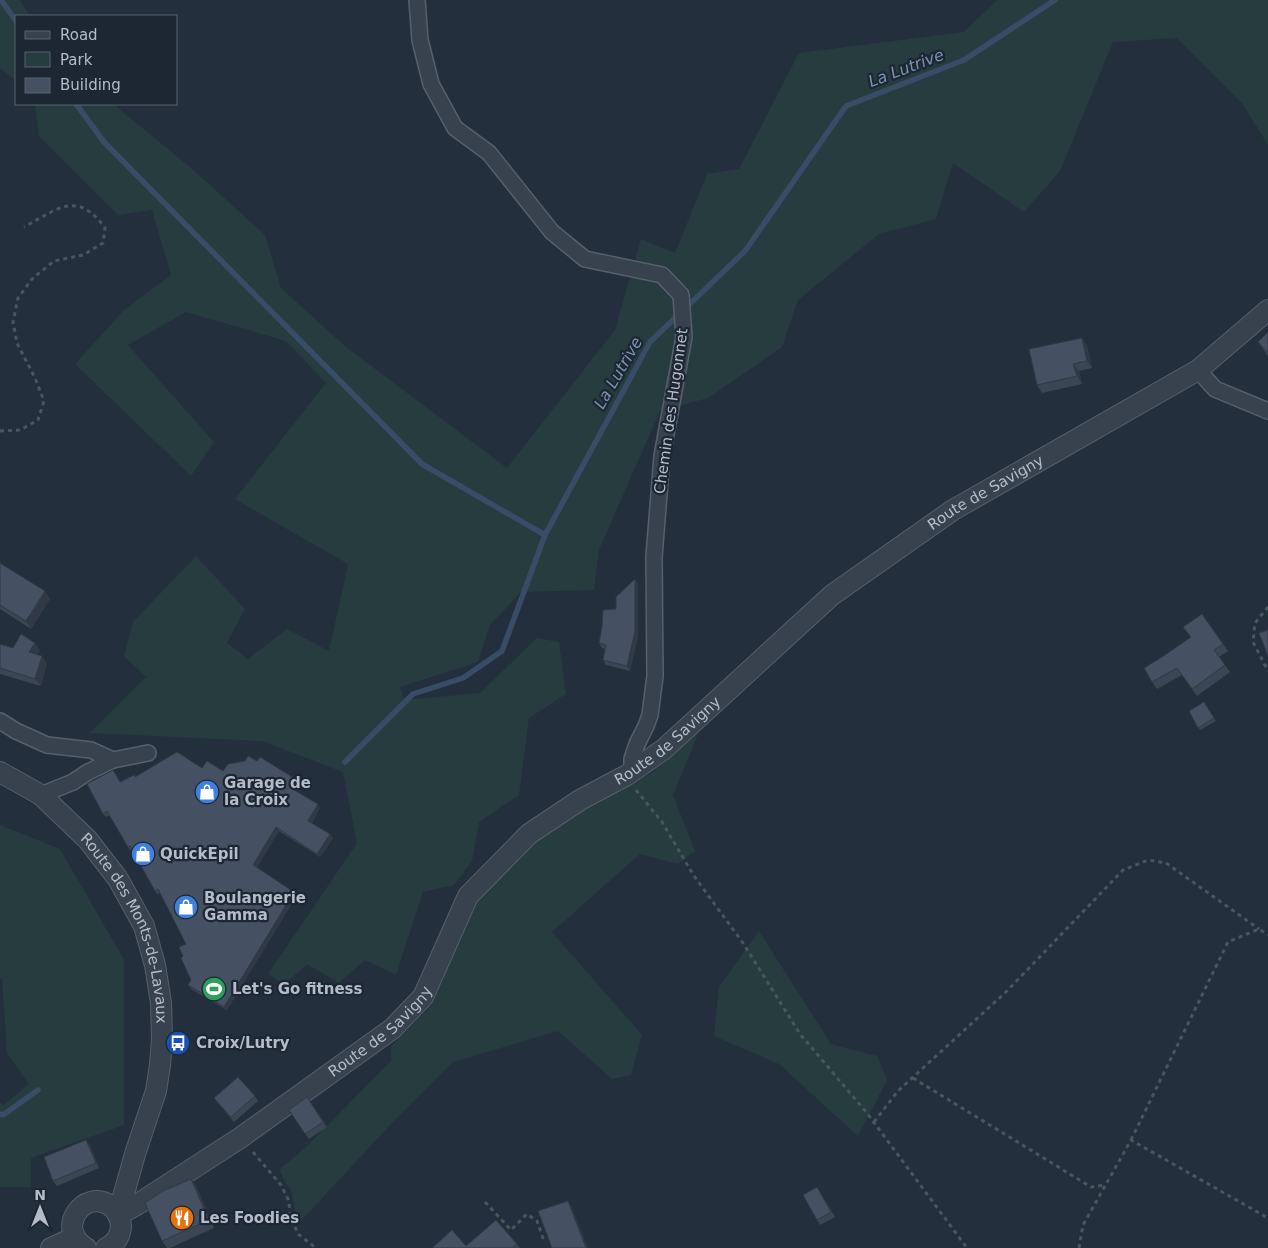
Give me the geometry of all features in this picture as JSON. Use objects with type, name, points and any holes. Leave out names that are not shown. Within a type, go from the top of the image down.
[{"type":"street","name":"Chemin des Hugonnet","points":[[417,0],[420,40],[431,84],[455,128],[489,153],[552,232],[585,259],[662,275],[682,294],[684,337],[662,456],[654,557],[654,686],[650,714],[636,744],[629,773]]},
{"type":"street","name":"Route de Savigny","points":[[118,1215],[240,1138],[392,1029],[423,997],[468,896],[528,834],[580,800],[629,773],[664,749],[832,595],[953,510],[1198,370],[1268,310]]},
{"type":"street","points":[[1198,370],[1216,389],[1268,411]]},
{"type":"street","points":[[0,721],[16,731],[47,745],[91,750],[114,760]]},
{"type":"street","points":[[41,795],[72,782],[114,760],[148,753]]},
{"type":"street","name":"Route des Monts-de-Lavaux","points":[[0,772],[41,795],[88,840],[118,879],[144,926],[155,965],[161,1003],[162,1039],[160,1065],[156,1091],[135,1154],[118,1215],[121,1227],[115,1245]]},
{"type":"street","name":"Route des Monts-de-Lavaux","points":[[98,1202],[135,1154]]},
{"type":"street","points":[[51,1248],[80,1245],[72,1223],[78,1209],[91,1202],[106,1204],[113,1208],[118,1215]]},
{"type":"path","points":[[0,431],[20,430],[38,420],[44,401],[35,378],[17,343],[13,322],[18,298],[32,279],[54,261],[83,255],[103,243],[105,228],[95,215],[80,206],[60,207],[24,227]]},
{"type":"path","points":[[1268,607],[1255,622],[1253,642],[1268,671]]},
{"type":"path","points":[[629,773],[634,787],[662,822],[694,876],[743,944],[800,1034],[874,1122],[967,1248]]},
{"type":"path","points":[[874,1122],[898,1091],[1007,991],[1123,870],[1148,860],[1166,863],[1268,935]]},
{"type":"path","points":[[1079,1248],[1083,1225],[1130,1140],[1228,942],[1259,929]]},
{"type":"path","points":[[913,1078],[1091,1187],[1105,1185]]},
{"type":"path","points":[[1130,1140],[1268,1218]]},
{"type":"path","points":[[252,1151],[281,1185],[289,1200],[290,1215],[298,1234],[316,1248]]},
{"type":"path","points":[[484,1202],[511,1230],[527,1214],[538,1221],[544,1241]]},
{"type":"green space","points":[[0,0],[20,0],[29,15],[15,15],[15,80],[0,68]]},
{"type":"green space","points":[[997,0],[1268,0],[1268,145],[1242,103],[1177,38],[1113,42],[1060,171],[1024,212],[953,163],[936,219],[879,234],[798,300],[782,347],[708,398],[660,411],[599,550],[594,590],[521,592],[490,625],[478,662],[400,687],[404,700],[480,693],[537,638],[559,642],[566,694],[529,718],[519,795],[479,822],[472,861],[454,885],[423,892],[396,975],[365,960],[339,983],[307,964],[284,985],[268,974],[357,843],[343,772],[262,741],[90,733],[146,677],[124,656],[133,622],[196,556],[245,609],[227,643],[248,659],[287,629],[329,651],[348,564],[235,499],[326,383],[286,341],[186,312],[128,345],[214,442],[191,476],[75,364],[124,310],[171,275],[152,210],[118,215],[39,136],[35,105],[114,105],[190,167],[265,235],[281,288],[346,347],[507,468],[615,330],[641,239],[675,253],[707,174],[739,169],[799,53],[964,32]]},
{"type":"green space","points":[[699,732],[673,795],[695,851],[678,864],[640,854],[552,932],[642,1035],[631,1075],[612,1079],[558,1031],[453,1062],[392,1123],[297,1225],[292,1193],[279,1170],[307,1146],[391,1061],[391,1046],[432,1005],[476,898],[548,830],[653,772]]},
{"type":"green space","points":[[0,825],[60,849],[124,960],[124,1125],[31,1158],[31,1187],[0,1187],[0,1103],[4,1105],[29,1084],[7,1053],[2,979],[0,979]]},
{"type":"green space","points":[[759,931],[831,1044],[877,1056],[887,1080],[858,1136],[779,1064],[714,1036],[719,987]]},
{"type":"building","points":[[1268,332],[1268,353],[1258,342]]},
{"type":"building","points":[[1082,338],[1087,361],[1073,364],[1077,376],[1037,385],[1029,349]]},
{"type":"building","points":[[0,563],[45,591],[26,621],[0,605]]},
{"type":"building","points":[[635,579],[635,631],[627,666],[603,660],[606,645],[599,643],[603,610],[616,609],[616,597]]},
{"type":"building","points":[[1202,614],[1223,644],[1214,650],[1225,665],[1192,689],[1177,668],[1152,682],[1144,668],[1191,637],[1183,627]]},
{"type":"building","points":[[1268,630],[1268,656],[1259,633]]},
{"type":"building","points":[[21,634],[35,643],[29,652],[42,656],[35,679],[0,668],[0,644],[13,648]]},
{"type":"building","points":[[1204,702],[1214,718],[1198,728],[1189,711]]},
{"type":"building","points":[[177,752],[202,768],[207,761],[223,771],[228,764],[245,761],[248,756],[257,761],[260,757],[294,778],[289,787],[318,804],[308,821],[330,834],[317,854],[276,827],[253,865],[294,892],[224,1007],[188,985],[191,980],[181,958],[183,956],[179,947],[186,944],[158,889],[155,891],[130,846],[128,847],[107,811],[103,814],[87,784],[113,770],[120,782],[134,775],[135,777]]},
{"type":"building","points":[[238,1077],[255,1096],[231,1117],[214,1098]]},
{"type":"building","points":[[307,1097],[323,1122],[305,1134],[289,1110]]},
{"type":"building","points":[[86,1140],[96,1163],[53,1181],[44,1157]]},
{"type":"building","name":"Les Foodies","points":[[191,1179],[209,1220],[162,1241],[145,1203],[161,1192]]},
{"type":"building","points":[[817,1187],[831,1212],[817,1220],[803,1195]]},
{"type":"building","points":[[568,1201],[586,1248],[552,1248],[538,1211]]},
{"type":"building","points":[[496,1220],[517,1244],[512,1248],[432,1248],[452,1230],[466,1246]]},
{"type":"waterway","points":[[1,0],[15,20]]},
{"type":"waterway","name":"La Lutrive","points":[[345,762],[413,694],[463,678],[502,651],[545,535],[650,342],[745,251],[846,106],[964,60],[1055,0]]},
{"type":"waterway","points":[[77,105],[104,142],[422,464],[545,535]]},
{"type":"waterway","name":"La Lutrive","points":[[0,1114],[3,1115],[38,1090]]},
{"type":"place","name":"Garage de la Croix","points":[[207,792]]},
{"type":"place","name":"QuickEpil","points":[[143,854]]},
{"type":"place","name":"Boulangerie Gamma","points":[[186,907]]},
{"type":"place","name":"Let's Go fitness","points":[[214,989]]},
{"type":"place","name":"Croix/Lutry","points":[[178,1043]]},
{"type":"place","name":"Les Foodies","points":[[182,1218]]}]
